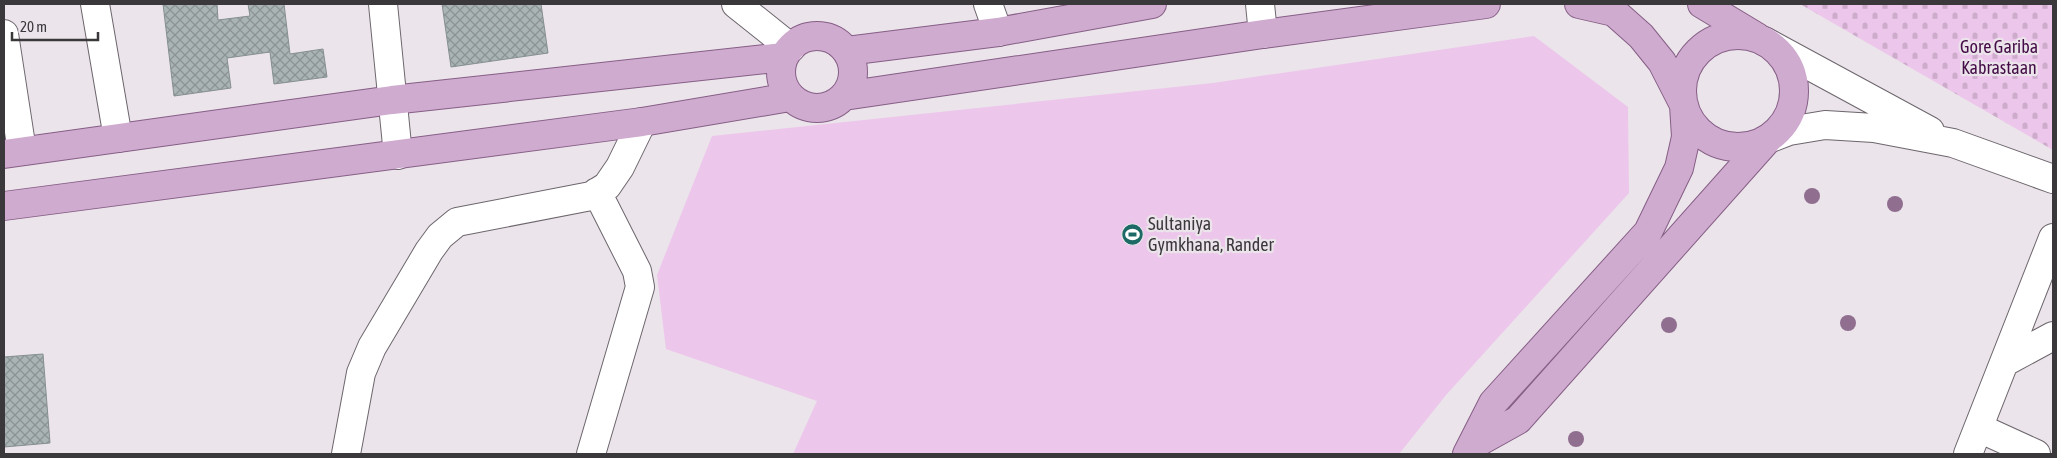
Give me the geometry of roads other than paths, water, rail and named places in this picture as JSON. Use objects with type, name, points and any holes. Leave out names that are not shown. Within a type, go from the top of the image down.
[{"type":"main road","points":[[847,52],[998,32],[1152,4]]},
{"type":"main road","points":[[844,96],[1263,34],[1486,4]]},
{"type":"main road","points":[[1579,4],[1614,12],[1641,36],[1662,62],[1690,121],[1702,135],[1717,144],[1734,148],[1752,146],[1768,139]]},
{"type":"main road","points":[[1472,451],[1518,420],[1768,139],[1781,128],[1790,114],[1795,97],[1794,80],[1788,64],[1778,51],[1702,4]]},
{"type":"main road","points":[[13,153],[392,100],[792,48],[817,35],[829,37],[839,43],[847,52],[852,63],[853,74],[850,86],[844,96],[834,104],[823,108],[811,108],[799,104],[790,96],[784,87],[780,75],[792,48]]},
{"type":"main road","points":[[1472,451],[1493,402],[1648,232],[1679,168],[1686,137],[1682,87],[1687,69],[1696,54],[1711,42],[1728,36],[1746,36],[1764,41]]},
{"type":"main road","points":[[4,206],[642,122],[790,96]]},
{"type":"street","points":[[96,4],[118,138]]},
{"type":"street","points":[[383,4],[398,155]]},
{"type":"street","points":[[736,4],[792,48]]},
{"type":"street","points":[[763,4],[792,48]]},
{"type":"street","points":[[988,4],[998,32]]},
{"type":"street","points":[[1260,4],[1263,34]]},
{"type":"street","points":[[4,34],[13,153]]},
{"type":"street","points":[[1764,41],[1953,143]]},
{"type":"street","points":[[346,454],[361,373],[429,251],[440,236],[457,222],[591,196],[607,186],[620,167],[642,122]]},
{"type":"street","points":[[1768,139],[1789,131],[1825,125],[1874,128],[1953,143],[2053,178]]},
{"type":"street","points":[[591,454],[640,287],[637,271],[597,192]]},
{"type":"street","points":[[1968,454],[2053,238]]},
{"type":"street","points":[[2005,362],[2053,336]]},
{"type":"street","points":[[1979,428],[2036,454]]},
{"type":"place","name":"Sultaniya Gymkhana, Rander","points":[[1132,234]]},
{"type":"park label","name":"Gore Gariba Kabrastaan","points":[[1999,57]]}]
